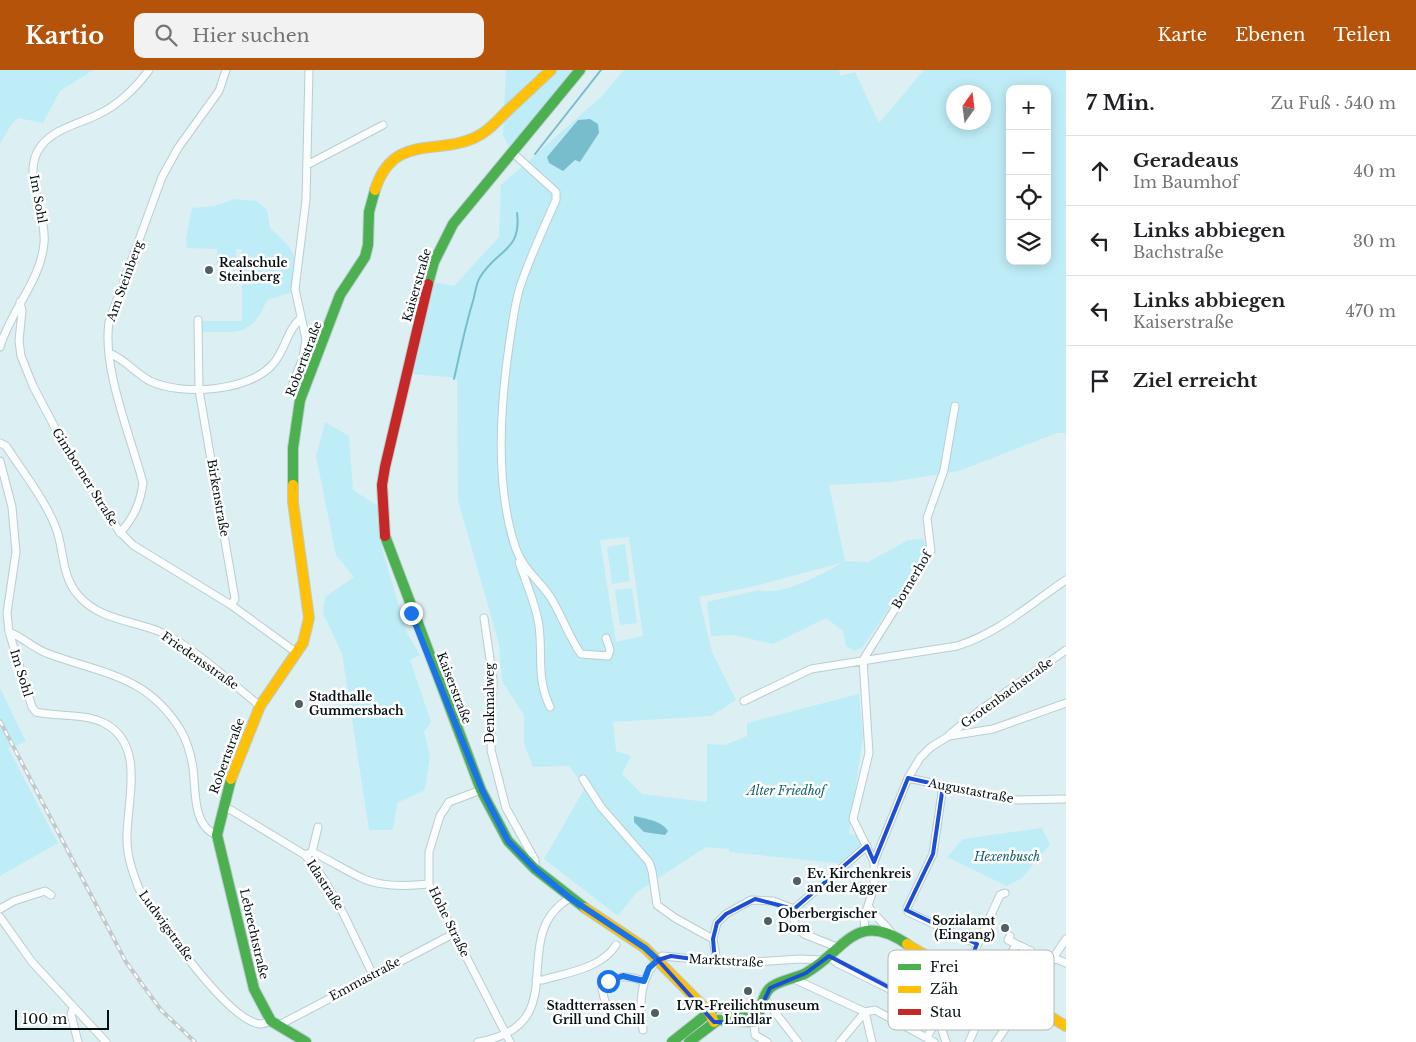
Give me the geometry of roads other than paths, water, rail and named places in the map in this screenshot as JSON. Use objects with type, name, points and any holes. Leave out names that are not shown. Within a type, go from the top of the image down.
[{"type":"street","name":"Im Sohl","points":[[0,348],[12,315],[36,272],[45,241],[33,170],[40,147],[52,135],[99,114],[127,94],[148,70]]},
{"type":"street","name":"Am Steinberg","points":[[120,533],[134,516],[140,503],[143,483],[119,398],[109,353],[107,336],[109,322],[162,176],[178,148],[219,91],[226,70]]},
{"type":"street","points":[[300,400],[293,389],[305,350],[306,339],[300,319],[295,289],[306,200],[309,70]]},
{"type":"street","name":"Robertstraße","points":[[222,808],[237,760],[260,706],[303,643],[309,618],[293,502],[293,448],[300,400],[340,295],[365,257],[368,245],[369,212],[379,178],[396,156],[416,148],[468,141],[484,133],[551,70]]},
{"type":"street","name":"Kaiserstraße","points":[[580,70],[453,224],[434,262],[382,485],[385,536],[392,559],[482,790],[508,841],[535,869],[570,898],[645,948],[709,1012],[714,1022]]},
{"type":"street","points":[[307,165],[383,125]]},
{"type":"street","points":[[512,152],[556,192],[556,200],[521,284],[501,411],[504,492],[517,550],[538,620],[543,692],[550,707]]},
{"type":"street","name":"Gimborner Straße","points":[[20,302],[22,311],[19,341],[21,356],[33,386],[59,436],[120,533],[133,545],[231,605],[297,653]]},
{"type":"street","points":[[109,353],[119,356],[136,372],[150,381],[168,387],[199,390],[240,384],[258,377],[273,365],[283,349],[293,325],[300,319]]},
{"type":"street","name":"Birkenstraße","points":[[198,320],[199,390],[235,599],[231,605]]},
{"type":"street","name":"Bornerhof","points":[[863,660],[931,552],[927,518],[944,470],[955,406]]},
{"type":"street","name":"Friedensstraße","points":[[0,443],[6,446],[49,514],[57,530],[70,584],[78,595],[106,616],[164,633],[196,655],[260,706]]},
{"type":"street","name":"Im Sohl","points":[[0,461],[15,528],[16,552],[4,594],[6,613],[9,632],[32,707]]},
{"type":"street","points":[[517,550],[525,565],[550,597],[571,640],[582,654],[608,656],[610,650],[606,638]]},
{"type":"street","points":[[744,701],[811,669],[957,646],[978,639],[1015,618],[1066,580]]},
{"type":"street","name":"Denkmalweg","points":[[484,618],[493,680],[491,750],[506,808],[535,860],[535,869]]},
{"type":"street","points":[[9,632],[47,654],[124,677],[143,688],[161,703],[188,744],[200,818],[211,832],[218,835]]},
{"type":"street","name":"Grotenbachstraße","points":[[874,862],[908,778],[920,758],[931,747],[949,736],[979,711],[1066,650]]},
{"type":"street","points":[[863,660],[869,753],[853,819],[874,862],[874,888],[864,918],[865,930]]},
{"type":"street","points":[[949,736],[993,729],[1066,704]]},
{"type":"street","name":"Ludwigstraße","points":[[32,707],[36,712],[90,719],[104,723],[116,732],[125,743],[132,768],[127,842],[133,874],[139,888],[218,996],[240,1015],[260,1024],[275,1024]]},
{"type":"street","name":"Augustastraße","points":[[908,778],[1011,800],[1064,799]]},
{"type":"street","points":[[583,780],[601,807],[649,862],[657,904],[675,918],[713,939]]},
{"type":"street","points":[[943,786],[933,854],[907,908],[908,912],[977,944]]},
{"type":"street","name":"Hohe Straße","points":[[482,790],[449,802],[440,816],[429,852],[429,884],[508,1039]]},
{"type":"street","name":"Lebrechtstraße","points":[[222,808],[218,835],[254,990],[275,1024]]},
{"type":"street","name":"Idastraße","points":[[222,808],[231,810],[308,854],[344,915],[373,975]]},
{"type":"street","points":[[318,827],[308,854],[339,864],[364,879],[385,884],[429,884]]},
{"type":"street","points":[[794,909],[867,846]]},
{"type":"street","points":[[0,909],[14,901],[45,891],[51,896]]},
{"type":"street","points":[[974,950],[1000,895],[1005,893]]},
{"type":"street","points":[[478,1042],[508,1039],[524,1022],[536,995],[536,957],[545,929],[560,904],[570,898]]},
{"type":"street","points":[[717,962],[713,939],[717,923],[726,914],[751,900],[774,901],[794,909]]},
{"type":"street","points":[[868,906],[874,916],[886,925],[892,934]]},
{"type":"street","points":[[794,909],[795,926],[804,934],[839,948]]},
{"type":"street","points":[[0,918],[32,962],[106,1042]]},
{"type":"street","points":[[766,1042],[755,1035],[754,1022],[759,1016],[764,998],[772,986],[794,979],[827,958],[851,937],[865,930],[877,930],[892,934],[916,950]]},
{"type":"street","name":"Emmastraße","points":[[275,1024],[283,1023],[453,934]]},
{"type":"street","points":[[1010,936],[1008,940],[1029,950]]},
{"type":"street","points":[[1066,939],[1054,958],[1066,963]]},
{"type":"street","points":[[1013,950],[1016,944]]},
{"type":"street","points":[[536,980],[543,980],[590,966],[611,952],[616,945]]},
{"type":"street","name":"Marktstraße","points":[[658,960],[662,956],[672,956],[690,960],[754,964],[827,958]]},
{"type":"street","points":[[827,958],[888,988]]},
{"type":"street","points":[[643,1030],[641,997],[644,981],[649,968],[658,960]]},
{"type":"street","points":[[606,1010],[602,989],[608,981],[623,976],[644,981]]},
{"type":"street","points":[[794,979],[865,1012],[875,1010],[888,1017]]},
{"type":"street","points":[[764,998],[798,1042]]},
{"type":"street","points":[[73,1008],[71,1014],[78,1042]]},
{"type":"street","points":[[672,1042],[716,1008],[749,1011],[760,1009]]},
{"type":"street","points":[[840,1042],[865,1012]]},
{"type":"street","points":[[865,1012],[872,1042]]},
{"type":"street","points":[[689,1042],[714,1022],[722,1020],[754,1022]]},
{"type":"street","points":[[1054,1020],[1066,1026]]},
{"type":"street","points":[[275,1024],[306,1042]]},
{"type":"street","points":[[914,1030],[934,1042]]},
{"type":"street","points":[[927,1037],[931,1030]]},
{"type":"street","points":[[942,1030],[946,1042]]},
{"type":"street","points":[[968,1042],[974,1030]]},
{"type":"street","points":[[996,1042],[1004,1030]]},
{"type":"waterway","points":[[535,154],[601,70]]},
{"type":"waterway","points":[[454,379],[478,281],[486,269],[512,243],[518,226],[517,213]]},
{"type":"railway","points":[[0,721],[126,962],[161,1010],[195,1042]]},
{"type":"place","name":"Realschule Steinberg","points":[[209,270]]},
{"type":"place","name":"Stadthalle Gummersbach","points":[[299,704]]},
{"type":"place","name":"Ev. Kirchenkreis an der Agger","points":[[797,881]]},
{"type":"place","name":"Oberbergischer Dom","points":[[768,921]]},
{"type":"place","name":"Sozialamt (Eingang)","points":[[1005,928]]},
{"type":"place","name":"LVR-Freilichtmuseum Lindlar","points":[[748,991]]},
{"type":"place","name":"Stadtterrassen - Grill und Chill","points":[[655,1013]]},
{"type":"park label","name":"Alter Friedhof","points":[[786,791]]},
{"type":"park label","name":"Hexenbusch","points":[[1007,857]]}]
